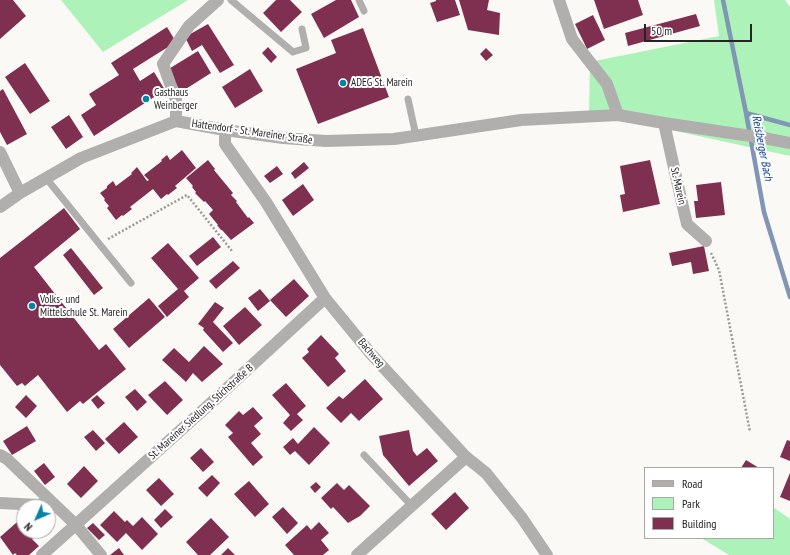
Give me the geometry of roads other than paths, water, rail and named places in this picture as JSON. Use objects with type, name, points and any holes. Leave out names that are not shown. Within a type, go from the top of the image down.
[{"type":"street","points":[[176,121],[176,100],[163,64],[188,26],[218,0]]},
{"type":"street","points":[[559,0],[572,40],[607,84],[618,115]]},
{"type":"street","name":"Hattendorf - St. Mareiner Straße","points":[[0,207],[20,193],[81,158],[176,121],[225,130],[284,138],[326,141],[394,139],[521,120],[618,115],[790,143]]},
{"type":"street","name":"St.-Marein","points":[[664,123],[687,224],[706,241]]},
{"type":"street","name":"Bachweg","points":[[225,130],[225,144],[266,202],[325,298],[371,354],[466,456],[486,473],[522,518],[547,555]]},
{"type":"street","points":[[0,152],[20,193]]},
{"type":"street","name":"St. Mareiner Siedlung, Stichstraße B","points":[[42,555],[325,298]]},
{"type":"street","points":[[0,455],[7,459],[48,499]]},
{"type":"street","points":[[357,555],[466,456]]},
{"type":"street","points":[[0,502],[16,503]]},
{"type":"street","points":[[56,507],[76,525],[101,555]]},
{"type":"lane","points":[[231,0],[293,52],[306,48],[302,29]]},
{"type":"lane","points":[[358,0],[364,10]]},
{"type":"lane","points":[[408,98],[416,136]]},
{"type":"lane","points":[[46,178],[131,283]]},
{"type":"lane","points":[[364,455],[412,506]]},
{"type":"waterway","name":"Reisberger Bach","points":[[723,0],[764,212],[790,297]]},
{"type":"waterway","points":[[746,113],[790,125]]},
{"type":"place","name":"ADEG St. Marein","points":[[343,83]]},
{"type":"place","name":"Gasthaus Weinberger","points":[[146,99]]},
{"type":"place","name":"Volks- und Mittelschule St. Marein","points":[[32,306]]}]
